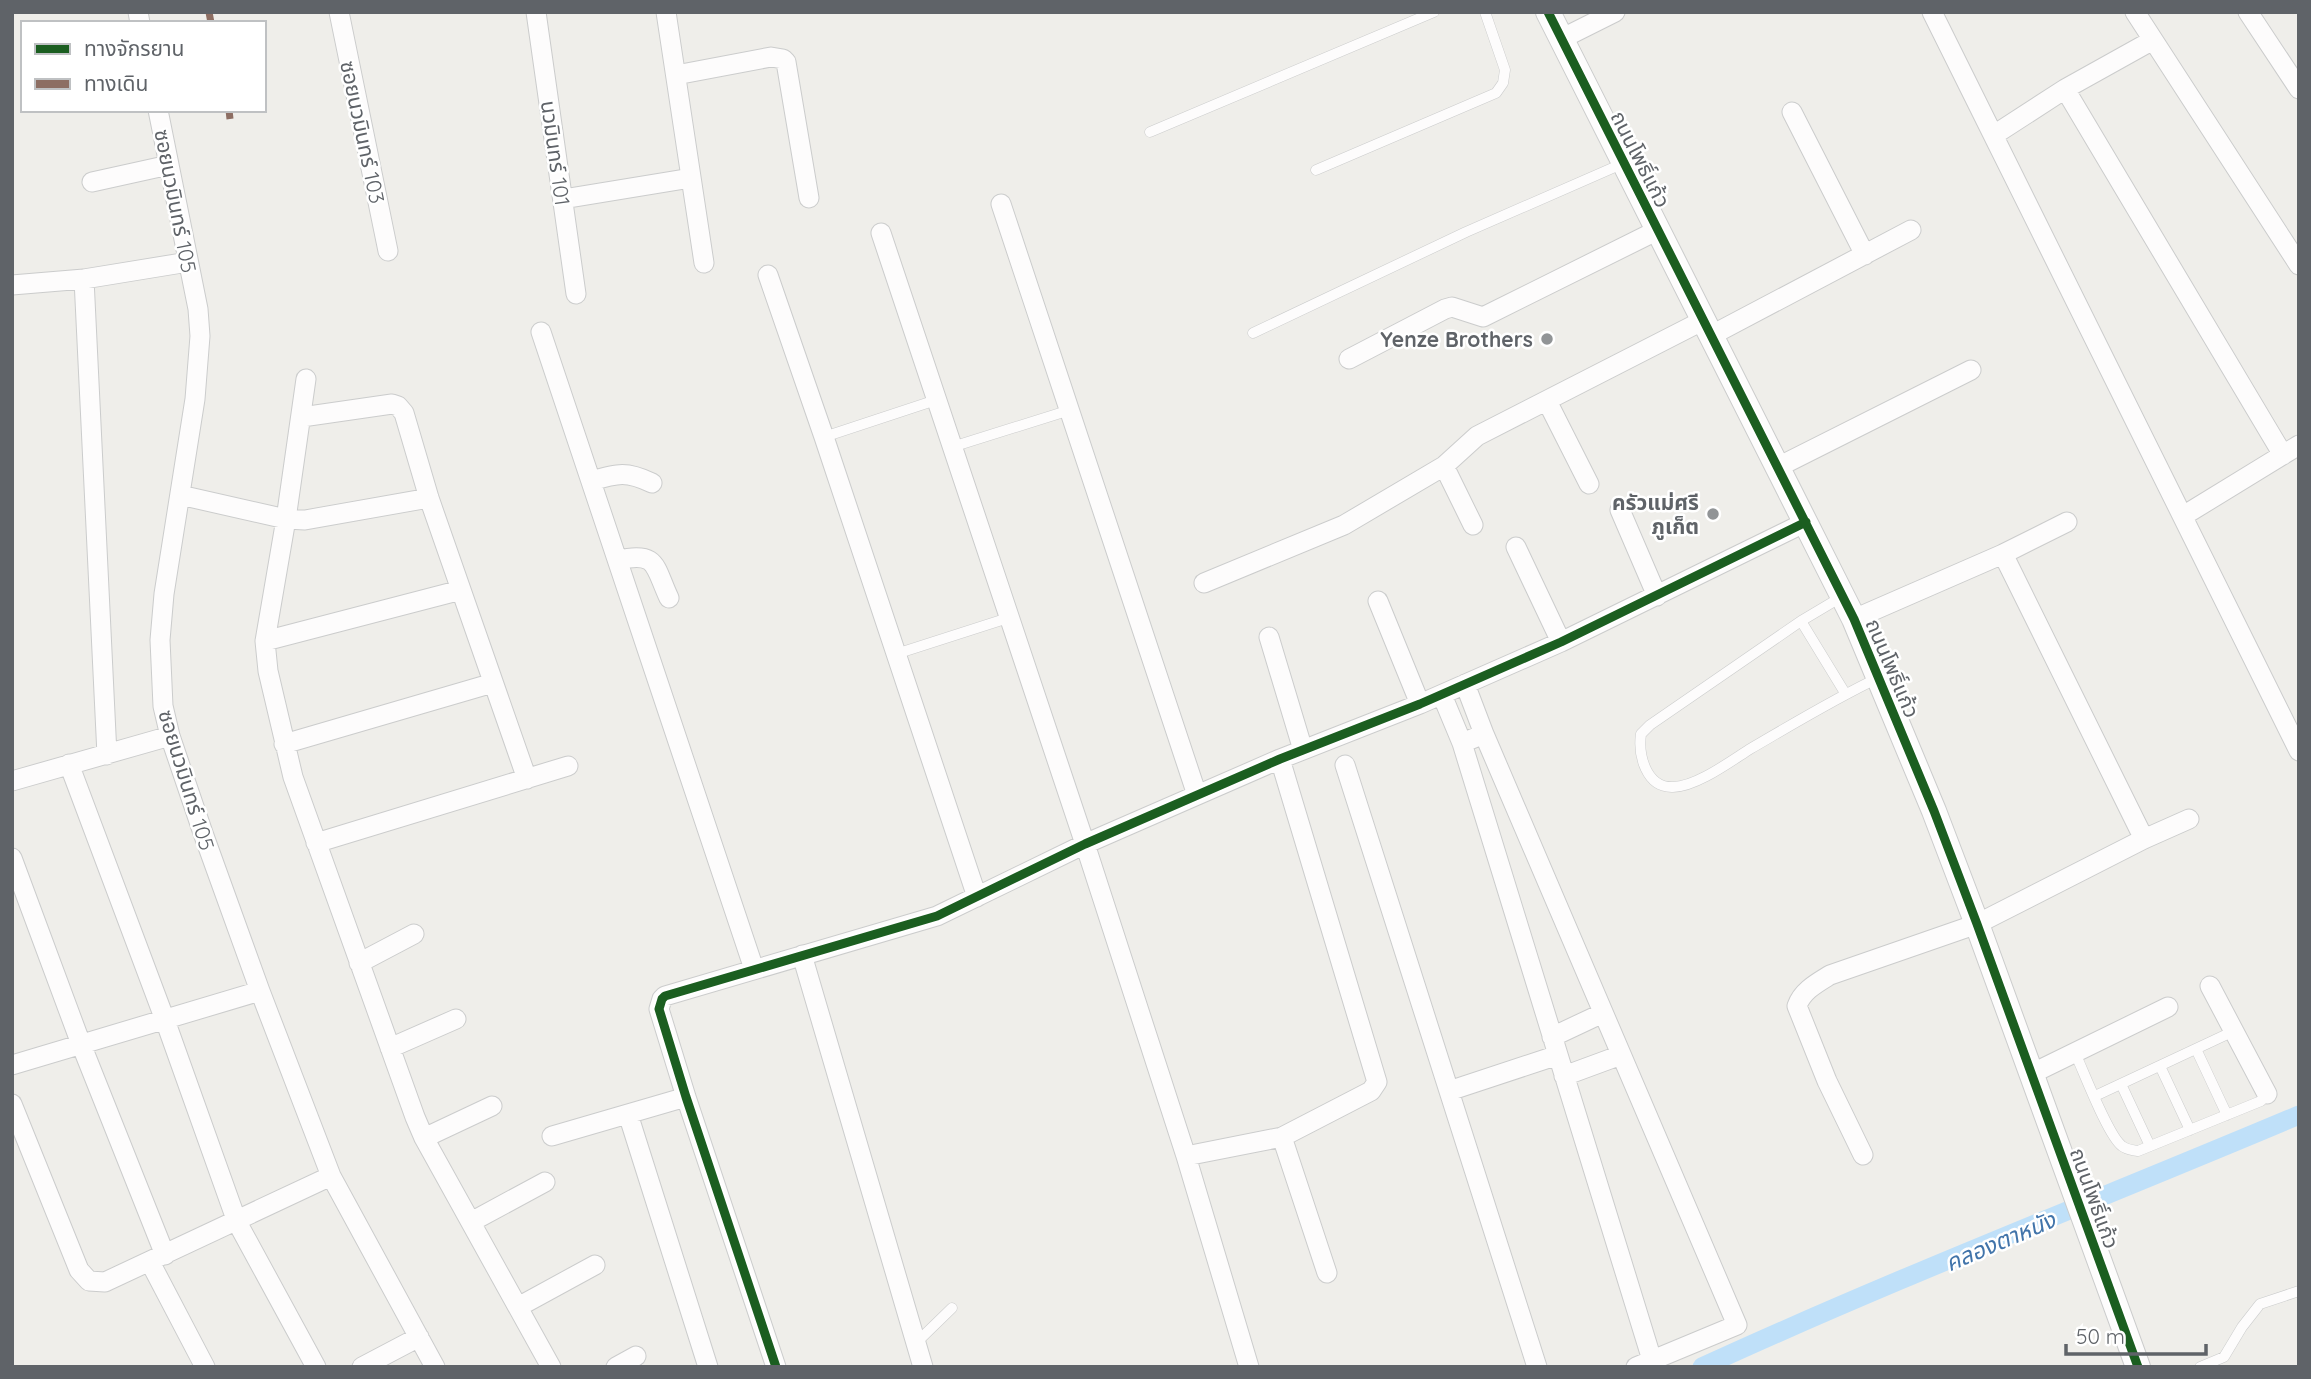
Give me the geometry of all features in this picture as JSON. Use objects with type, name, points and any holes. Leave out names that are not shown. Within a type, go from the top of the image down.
[{"type":"street","name":"ซอยนวมินทร์ 103","points":[[339,12],[388,251]]},
{"type":"street","name":"นวมินทร์ 101","points":[[536,12],[576,294]]},
{"type":"street","points":[[666,12],[704,264]]},
{"type":"street","name":"ถนนโพธิ์แก้ว","points":[[1548,12],[1854,619],[1934,811],[1977,924],[2138,1367]]},
{"type":"street","points":[[1561,39],[1615,12]]},
{"type":"street","points":[[1932,12],[2299,751]]},
{"type":"street","points":[[2135,12],[2299,265]]},
{"type":"street","points":[[2248,12],[2299,89]]},
{"type":"street","points":[[1994,135],[2065,89],[2153,40]]},
{"type":"street","points":[[676,75],[771,57],[783,59],[786,62],[809,198]]},
{"type":"street","points":[[2065,89],[2291,450],[2183,516]]},
{"type":"street","name":"ซอยนวมินทร์ 105","points":[[158,112],[198,309],[200,336],[195,399],[159,640],[163,706],[170,736],[203,834],[331,1177],[435,1367]]},
{"type":"street","points":[[1792,112],[1865,255]]},
{"type":"street","points":[[92,182],[169,165]]},
{"type":"street","points":[[563,199],[691,178]]},
{"type":"street","points":[[1001,204],[1197,795]]},
{"type":"street","points":[[1349,359],[1445,309],[1452,307],[1483,317],[1657,230]]},
{"type":"street","points":[[1204,583],[1344,525],[1444,466],[1477,436],[1547,401],[1865,255],[1911,230]]},
{"type":"street","points":[[881,233],[1085,844],[1249,1367]]},
{"type":"street","points":[[12,285],[84,279],[188,262]]},
{"type":"street","points":[[768,275],[977,897]]},
{"type":"street","points":[[84,279],[107,755]]},
{"type":"street","points":[[541,332],[754,970]]},
{"type":"street","points":[[1777,467],[1971,370]]},
{"type":"street","points":[[306,379],[265,641],[268,671],[284,744],[316,844],[424,1138],[551,1367]]},
{"type":"street","points":[[1547,401],[1589,484]]},
{"type":"street","points":[[302,417],[382,405],[398,406],[404,414],[429,498],[527,779]]},
{"type":"street","points":[[1444,466],[1473,525]]},
{"type":"street","points":[[591,481],[617,473],[634,474],[652,483]]},
{"type":"street","points":[[180,495],[286,519],[323,519],[429,498]]},
{"type":"street","points":[[1620,510],[1657,596]]},
{"type":"street","points":[[776,1367],[686,1097],[659,1009],[662,999],[670,993],[915,924],[1197,795],[1442,695],[1560,642],[1806,522]]},
{"type":"street","points":[[1854,619],[2003,554],[2067,522]]},
{"type":"street","points":[[1516,547],[1560,642]]},
{"type":"street","points":[[2003,554],[2144,839]]},
{"type":"street","points":[[618,560],[638,556],[647,558],[653,564],[669,598]]},
{"type":"street","points":[[265,641],[461,590]]},
{"type":"street","points":[[1378,601],[1420,704]]},
{"type":"street","points":[[1269,637],[1303,750]]},
{"type":"street","points":[[284,744],[493,683]]},
{"type":"street","points":[[1442,695],[1462,743],[1555,1046],[1644,1364],[1737,1325],[1519,817],[1465,684]]},
{"type":"street","points":[[1462,743],[1484,734]]},
{"type":"street","points":[[12,781],[170,736]]},
{"type":"street","points":[[1185,1156],[1282,1137],[1371,1091],[1377,1082],[1280,759]]},
{"type":"street","points":[[69,765],[165,1020],[237,1222],[316,1367]]},
{"type":"street","points":[[1345,765],[1537,1367]]},
{"type":"street","points":[[316,844],[568,766]]},
{"type":"street","points":[[1488,829],[1519,817]]},
{"type":"street","points":[[1863,1155],[1827,1081],[1797,1003],[1811,987],[1830,975],[1977,924],[2189,819]]},
{"type":"street","points":[[12,858],[157,1259],[205,1367]]},
{"type":"street","points":[[359,962],[414,934]]},
{"type":"street","points":[[802,955],[923,1367]]},
{"type":"street","points":[[2210,986],[2267,1094]]},
{"type":"street","points":[[12,1065],[260,991]]},
{"type":"street","points":[[2031,1074],[2168,1007]]},
{"type":"street","points":[[1449,1091],[1555,1046],[1603,1013]]},
{"type":"street","points":[[390,1048],[456,1019]]},
{"type":"street","points":[[1564,1076],[1621,1055]]},
{"type":"street","points":[[552,1136],[686,1097]]},
{"type":"street","points":[[12,1104],[83,1275],[89,1281],[105,1282],[331,1177]]},
{"type":"street","points":[[424,1138],[492,1106]]},
{"type":"street","points":[[628,1114],[709,1367]]},
{"type":"street","points":[[1282,1137],[1327,1273]]},
{"type":"street","points":[[471,1222],[545,1182]]},
{"type":"street","points":[[518,1307],[595,1265]]},
{"type":"street","points":[[362,1367],[419,1337]]},
{"type":"street","points":[[616,1367],[636,1356]]},
{"type":"lane","points":[[1150,132],[1434,12]]},
{"type":"lane","points":[[1316,170],[1496,93],[1503,83],[1505,70],[1485,12]]},
{"type":"lane","points":[[1253,333],[1466,232],[1624,163]]},
{"type":"lane","points":[[824,437],[936,400]]},
{"type":"lane","points":[[951,447],[1070,410]]},
{"type":"lane","points":[[1843,596],[1801,621],[1650,725],[1641,734],[1641,759],[1649,774],[1659,784],[1671,788],[1684,786],[1710,774],[1845,694],[1879,678]]},
{"type":"lane","points":[[896,653],[1008,618]]},
{"type":"lane","points":[[1801,621],[1845,694]]},
{"type":"lane","points":[[2095,1096],[2234,1031]]},
{"type":"lane","points":[[2196,1049],[2227,1115]]},
{"type":"lane","points":[[2075,1053],[2112,1135],[2123,1147],[2138,1151],[2261,1101],[2267,1094]]},
{"type":"lane","points":[[2160,1066],[2190,1130]]},
{"type":"lane","points":[[2121,1084],[2150,1146]]},
{"type":"lane","points":[[2200,1367],[2224,1357],[2260,1304],[2299,1291]]},
{"type":"lane","points":[[916,1343],[952,1308]]},
{"type":"waterway","name":"คลองตาหนัง","points":[[1702,1367],[1925,1270],[2299,1115]]},
{"type":"marked path","points":[[209,12],[211,21]]},
{"type":"marked path","points":[[229,112],[230,119]]},
{"type":"cycle path","points":[[1548,12],[1854,619],[1934,811],[1977,924],[2138,1367]]},
{"type":"cycle path","points":[[776,1367],[659,1009],[665,996],[937,916],[1085,844],[1561,642],[1806,522]]},
{"type":"place","name":"Yenze Brothers","points":[[1547,339]]},
{"type":"place","name":"ครัวแม่ศรี ภูเก็ต","points":[[1713,514]]}]
